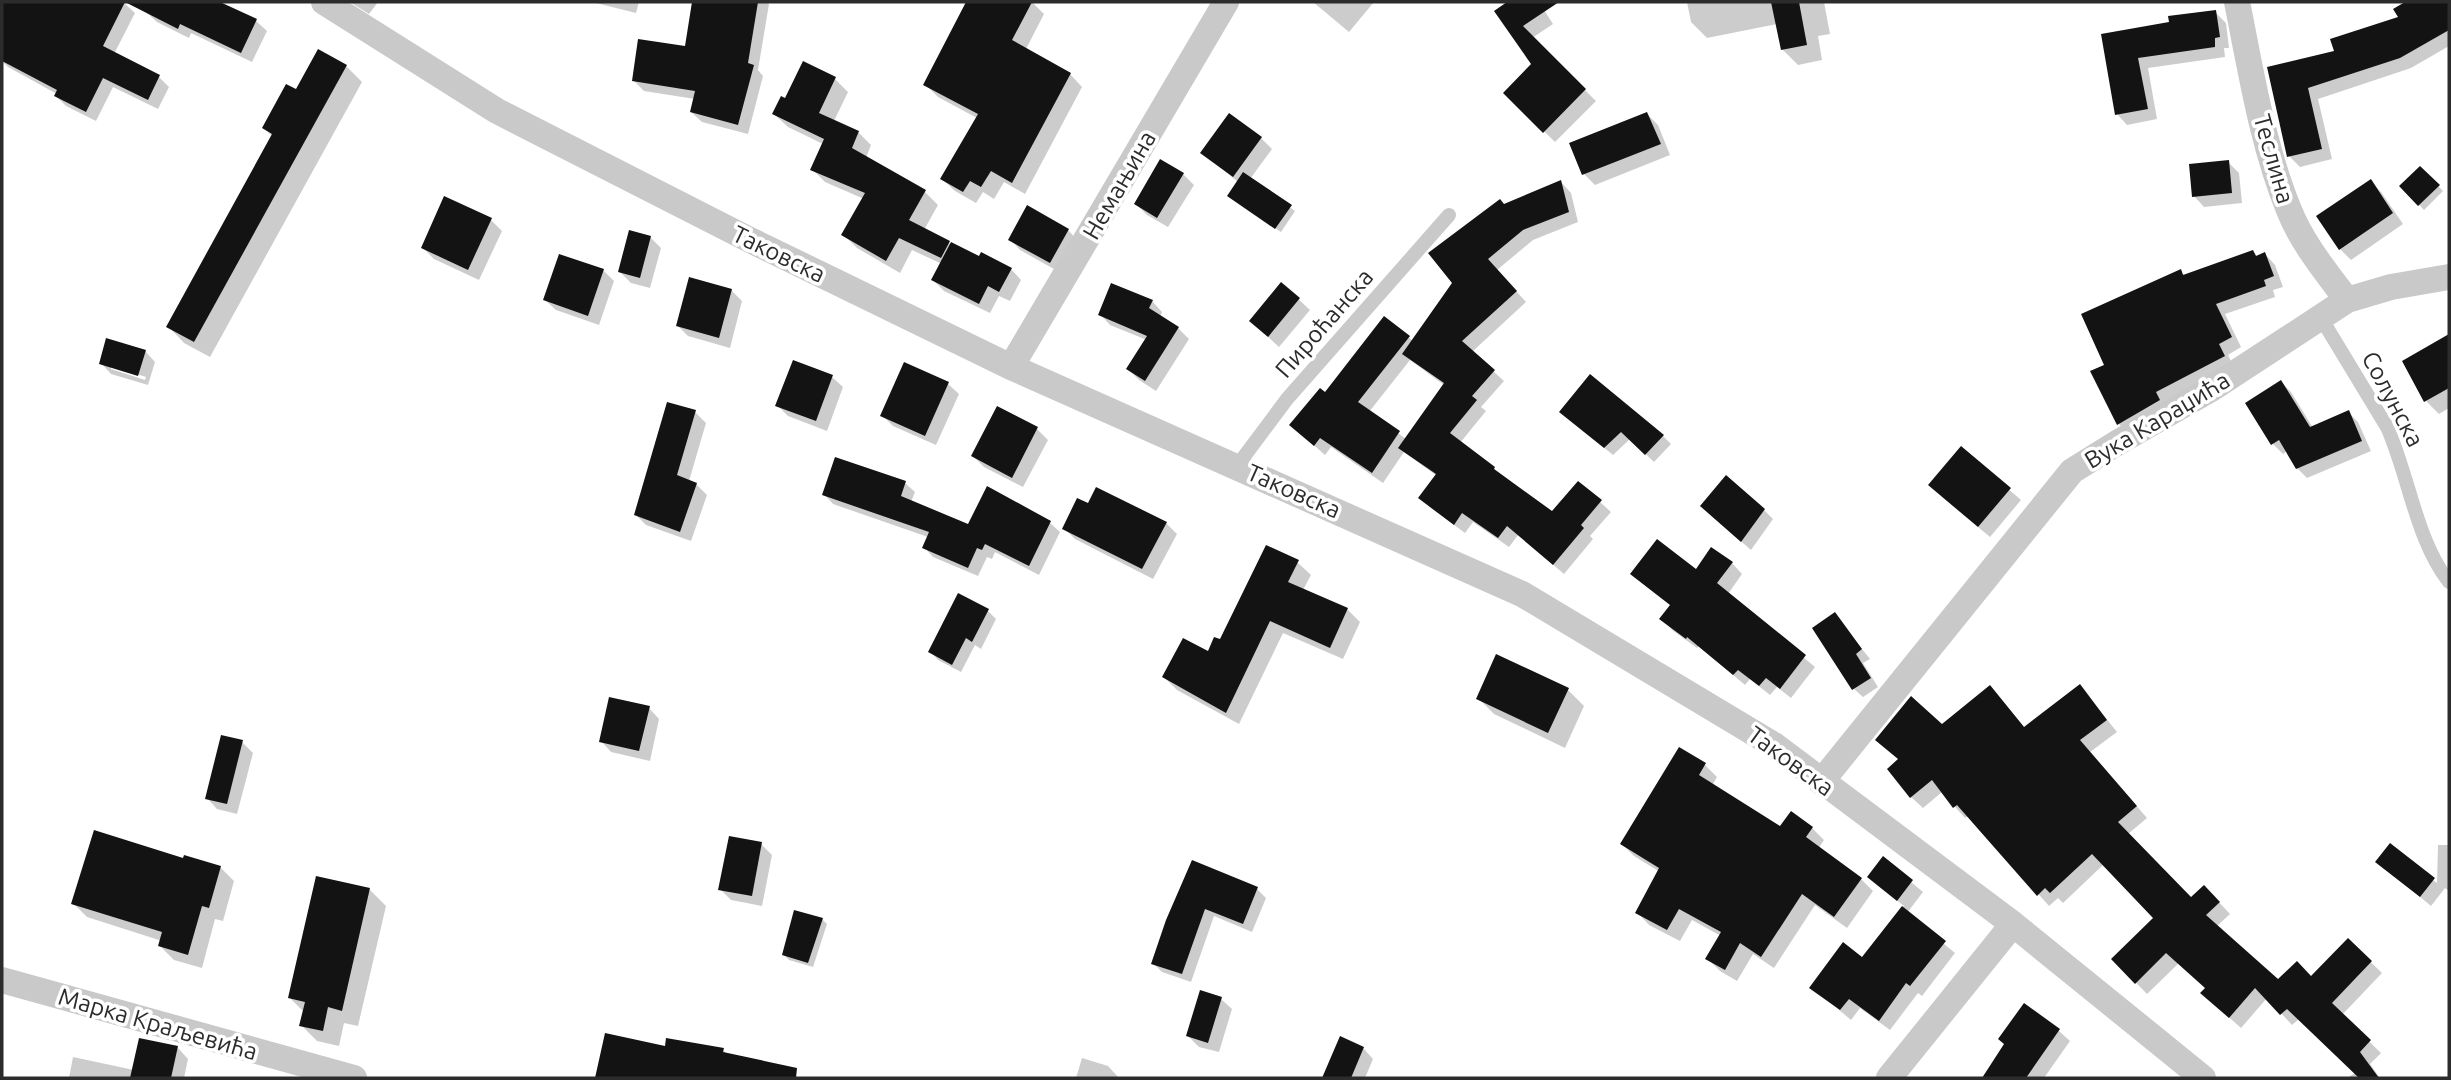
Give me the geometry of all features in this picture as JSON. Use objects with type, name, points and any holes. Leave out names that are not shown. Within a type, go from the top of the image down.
[{"type":"street","name":"Таковска","points":[[324,2],[497,111],[750,240],[1011,367],[1522,594],[1774,745],[2013,924],[2203,1078]]},
{"type":"street","name":"Немањина","points":[[1011,367],[1226,2]]},
{"type":"street","name":"Теслина","points":[[2237,2],[2256,96],[2289,212],[2322,266],[2347,300]]},
{"type":"street","name":"Вука Караџића","points":[[1821,782],[2072,471],[2211,389],[2347,300],[2391,287],[2449,277]]},
{"type":"street","points":[[1889,1078],[2013,924]]},
{"type":"street","name":"Марка Краљевића","points":[[2,980],[339,1076]]},
{"type":"lane","name":"Пироћанска","points":[[1237,466],[1287,399],[1449,215]]},
{"type":"lane","name":"Солунска","points":[[2321,318],[2387,427],[2396,446],[2434,563],[2449,582]]},
{"type":"building","points":[[2,2],[125,2],[103,46],[160,75],[148,100],[103,78],[86,112],[54,96],[57,90],[2,61]]},
{"type":"building","points":[[125,2],[220,2],[257,19],[241,53],[180,24],[178,29]]},
{"type":"building","points":[[692,2],[758,2],[748,63],[754,65],[738,125],[690,112],[695,91],[632,81],[638,39],[685,46]]},
{"type":"building","points":[[966,2],[1032,2],[1012,40],[1071,73],[1012,183],[991,171],[981,187],[970,181],[963,192],[940,179],[978,114],[923,85]]},
{"type":"building","points":[[1507,2],[1559,2],[1523,26],[1586,89],[1543,133],[1503,93],[1531,64],[1494,11]]},
{"type":"building","points":[[1771,2],[1799,2],[1807,45],[1781,50]]},
{"type":"building","points":[[2405,2],[2449,2],[2449,30],[2400,58],[2308,88],[2322,149],[2287,157],[2267,67],[2334,51],[2330,39],[2398,17],[2393,9]]},
{"type":"building","points":[[2216,10],[2220,37],[2215,38],[2215,47],[2138,58],[2148,109],[2115,115],[2101,34],[2169,22],[2168,16]]},
{"type":"building","points":[[318,49],[347,65],[194,342],[166,327],[272,134],[262,128],[286,84],[296,89]]},
{"type":"building","points":[[803,61],[836,77],[819,113],[859,131],[852,148],[926,190],[909,220],[950,241],[941,258],[899,238],[886,261],[841,235],[865,193],[810,170],[824,139],[772,114],[781,96],[785,98]]},
{"type":"building","points":[[1647,112],[1661,144],[1582,175],[1569,143]]},
{"type":"building","points":[[1229,113],[1262,137],[1233,177],[1200,153]]},
{"type":"building","points":[[1160,159],[1184,173],[1157,218],[1134,204]]},
{"type":"building","points":[[2229,160],[2232,193],[2192,197],[2189,164]]},
{"type":"building","points":[[2420,166],[2440,185],[2418,206],[2399,186]]},
{"type":"building","points":[[1243,172],[1292,205],[1275,229],[1227,196]]},
{"type":"building","points":[[2371,179],[2393,213],[2339,250],[2316,216]]},
{"type":"building","points":[[1561,180],[1569,212],[1523,230],[1488,259],[1517,291],[1462,341],[1495,370],[1472,396],[1477,400],[1450,433],[1552,511],[1578,481],[1602,500],[1581,525],[1584,528],[1553,565],[1507,526],[1498,538],[1462,513],[1454,525],[1418,498],[1436,474],[1398,448],[1444,383],[1402,354],[1452,283],[1428,253],[1500,199],[1504,204]]},
{"type":"building","points":[[444,196],[492,218],[468,270],[421,248]]},
{"type":"building","points":[[1027,205],[1069,229],[1050,263],[1008,240]]},
{"type":"building","points":[[629,230],[651,236],[640,278],[618,272]]},
{"type":"building","points":[[951,242],[979,256],[981,252],[1012,268],[999,292],[988,286],[979,304],[931,280]]},
{"type":"building","points":[[2253,250],[2256,256],[2265,252],[2274,276],[2264,280],[2266,286],[2216,304],[2232,337],[2219,344],[2225,356],[2156,392],[2160,400],[2117,425],[2090,371],[2104,365],[2081,314],[2181,269],[2183,275]]},
{"type":"building","points":[[559,254],[604,269],[588,316],[543,300]]},
{"type":"building","points":[[689,277],[732,289],[719,338],[676,326]]},
{"type":"building","points":[[1281,282],[1300,298],[1268,337],[1249,321]]},
{"type":"building","points":[[1111,283],[1153,300],[1149,308],[1179,327],[1145,381],[1126,369],[1147,336],[1098,315]]},
{"type":"building","points":[[1384,316],[1410,336],[1358,402],[1400,431],[1372,473],[1320,438],[1314,446],[1289,425],[1320,388],[1325,392]]},
{"type":"building","points":[[2449,334],[2449,388],[2424,402],[2402,361]]},
{"type":"building","points":[[106,338],[146,350],[138,376],[99,364]]},
{"type":"building","points":[[793,360],[833,375],[816,421],[775,406]]},
{"type":"building","points":[[904,362],[949,382],[925,436],[880,416]]},
{"type":"building","points":[[1590,374],[1664,435],[1645,455],[1621,432],[1604,448],[1559,412]]},
{"type":"building","points":[[2281,380],[2310,427],[2349,410],[2362,441],[2296,469],[2279,440],[2271,445],[2245,403]]},
{"type":"building","points":[[667,402],[696,410],[677,475],[697,483],[680,532],[634,515]]},
{"type":"building","points":[[997,406],[1038,427],[1012,478],[971,456]]},
{"type":"building","points":[[1961,446],[2011,488],[1978,527],[1928,485]]},
{"type":"building","points":[[835,457],[906,481],[901,496],[968,524],[987,486],[1051,521],[1029,566],[985,544],[982,550],[977,548],[968,568],[922,548],[929,532],[822,495]]},
{"type":"building","points":[[1726,475],[1765,509],[1741,542],[1700,506]]},
{"type":"building","points":[[1096,487],[1167,522],[1142,569],[1062,529],[1077,498],[1088,503]]},
{"type":"building","points":[[1657,539],[1696,569],[1711,547],[1733,562],[1717,583],[1806,655],[1780,689],[1766,678],[1759,686],[1738,670],[1733,675],[1687,637],[1686,639],[1659,619],[1670,605],[1630,574]]},
{"type":"building","points":[[1266,545],[1299,560],[1288,582],[1348,608],[1330,648],[1270,621],[1226,713],[1162,677],[1183,638],[1208,651],[1214,637],[1220,639]]},
{"type":"building","points":[[958,593],[989,609],[972,642],[966,638],[952,665],[928,652]]},
{"type":"building","points":[[1835,612],[1862,649],[1856,654],[1871,678],[1852,690],[1812,628]]},
{"type":"building","points":[[1496,654],[1569,688],[1548,733],[1476,699]]},
{"type":"building","points":[[2080,684],[2107,720],[2080,740],[2137,806],[2118,822],[2191,897],[2204,885],[2220,902],[2206,915],[2278,979],[2297,961],[2311,976],[2348,938],[2372,961],[2332,1003],[2371,1040],[2360,1052],[2379,1078],[2359,1078],[2287,1009],[2280,1015],[2255,988],[2229,1018],[2200,993],[2205,988],[2166,953],[2135,984],[2111,959],[2153,918],[2092,854],[2050,893],[2045,888],[2037,896],[1957,805],[1953,808],[1932,780],[1910,798],[1887,769],[1898,759],[1875,740],[1911,696],[1942,724],[1990,685],[2024,727]]},
{"type":"building","points":[[609,697],[650,706],[639,751],[599,742]]},
{"type":"building","points":[[221,735],[243,740],[227,804],[205,799]]},
{"type":"building","points":[[1679,747],[1706,763],[1699,775],[1780,826],[1791,811],[1813,827],[1806,837],[1862,878],[1834,917],[1802,894],[1761,957],[1740,943],[1725,970],[1705,959],[1721,932],[1679,909],[1667,930],[1635,913],[1659,868],[1620,844]]},
{"type":"building","points":[[94,830],[183,858],[184,855],[221,866],[209,908],[202,906],[188,955],[158,946],[162,932],[71,904]]},
{"type":"building","points":[[729,836],[762,842],[752,896],[718,890]]},
{"type":"building","points":[[2390,843],[2435,878],[2420,897],[2375,862]]},
{"type":"building","points":[[1883,856],[1913,880],[1897,901],[1867,877]]},
{"type":"building","points":[[1192,860],[1258,887],[1243,924],[1205,909],[1182,974],[1151,964],[1166,920]]},
{"type":"building","points":[[316,876],[370,888],[342,1011],[328,1007],[323,1031],[299,1026],[305,1002],[288,998]]},
{"type":"building","points":[[1902,906],[1946,941],[1910,986],[1906,983],[1879,1021],[1849,999],[1840,1010],[1809,988],[1843,942],[1862,957]]},
{"type":"building","points":[[794,910],[823,918],[808,963],[782,955]]},
{"type":"building","points":[[1200,990],[1222,997],[1208,1043],[1186,1036]]},
{"type":"building","points":[[2024,1003],[2060,1029],[2026,1078],[1982,1078],[2004,1044],[1998,1039]]},
{"type":"building","points":[[605,1033],[665,1046],[666,1038],[724,1048],[723,1052],[797,1068],[796,1078],[595,1078]]},
{"type":"building","points":[[1340,1036],[1364,1047],[1351,1078],[1322,1078]]},
{"type":"building","points":[[139,1038],[178,1046],[171,1078],[130,1078]]}]
